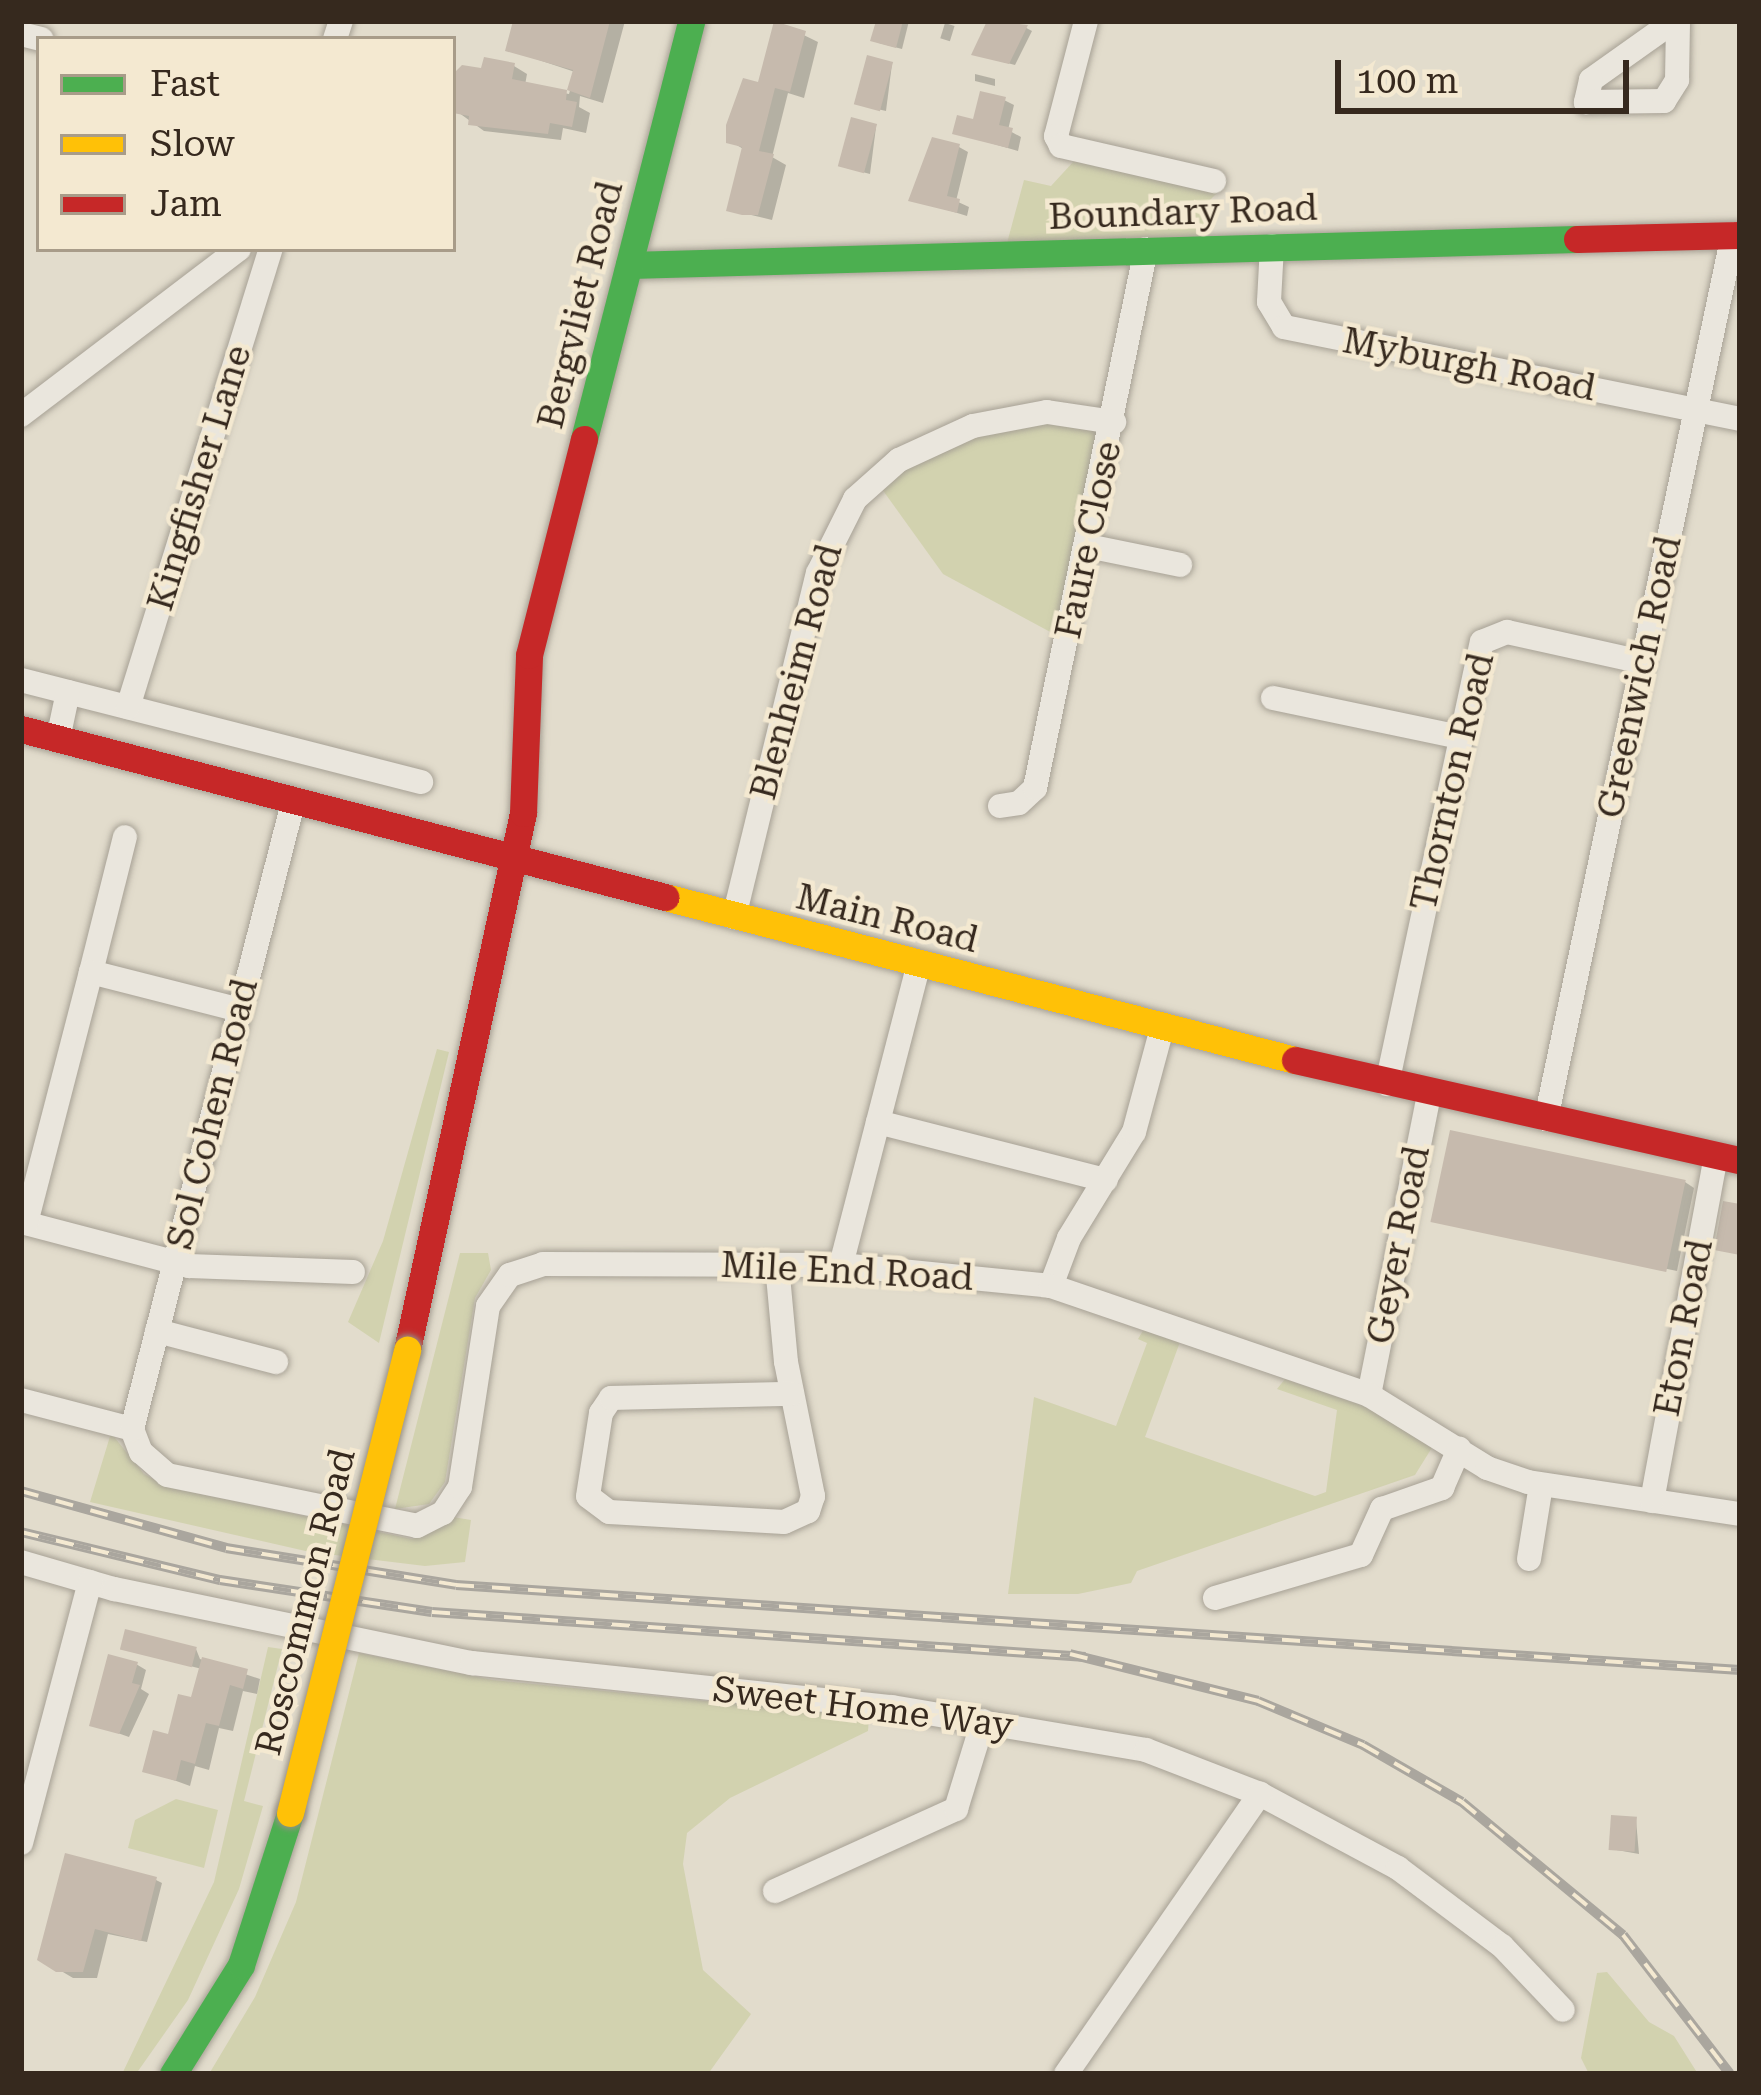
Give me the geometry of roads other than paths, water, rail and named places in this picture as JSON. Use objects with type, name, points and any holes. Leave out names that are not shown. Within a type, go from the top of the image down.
[{"type":"street","name":"Bergvliet Road","points":[[526,861],[545,608],[692,21]]},
{"type":"street","points":[[1085,21],[1056,136],[1061,146],[1214,181]]},
{"type":"street","name":"Boundary Road","points":[[628,265],[1736,235]]},
{"type":"street","name":"Greenwich Road","points":[[1546,1119],[1736,235]]},
{"type":"street","name":"Myburgh Road","points":[[1272,246],[1269,302],[1284,327],[1740,419]]},
{"type":"street","name":"Faure Close","points":[[1000,806],[1019,803],[1035,788],[1146,249]]},
{"type":"street","points":[[21,416],[234,252]]},
{"type":"street","name":"Kingfisher Lane","points":[[128,707],[270,252]]},
{"type":"street","name":"Blenheim Road","points":[[734,917],[818,573],[855,499],[899,460],[973,426],[1047,412],[1114,422]]},
{"type":"street","points":[[1087,546],[1180,565]]},
{"type":"street","name":"Thornton Road","points":[[1387,1084],[1460,737],[1488,635],[1507,632],[1642,662]]},
{"type":"street","points":[[21,680],[421,782]]},
{"type":"street","points":[[58,739],[68,692]]},
{"type":"street","points":[[1273,698],[1460,737]]},
{"type":"street","name":"Main Road","points":[[21,729],[1162,1028],[1429,1094],[1728,1158]]},
{"type":"street","name":"Sol Cohen Road","points":[[132,1429],[294,799]]},
{"type":"street","points":[[125,837],[24,1222],[175,1264],[353,1272]]},
{"type":"street","name":"Roscommon Road","points":[[173,2074],[241,1965],[290,1813],[526,861]]},
{"type":"street","points":[[841,1265],[919,963]]},
{"type":"street","points":[[91,972],[240,1010]]},
{"type":"street","points":[[1052,1286],[1069,1238],[1134,1132],[1162,1028]]},
{"type":"street","name":"Geyer Road","points":[[1370,1395],[1429,1094]]},
{"type":"street","points":[[878,1122],[1106,1180]]},
{"type":"street","name":"Eton Road","points":[[1652,1501],[1728,1158]]},
{"type":"street","name":"Mile End Road","points":[[132,1429],[141,1452],[167,1475],[416,1526],[443,1514],[460,1487],[488,1306],[510,1275],[542,1264],[841,1265],[1052,1286],[1370,1395],[1459,1450],[1541,1485],[1740,1514]]},
{"type":"street","points":[[776,1265],[791,1394],[813,1496],[808,1510],[784,1522],[609,1512],[588,1496],[601,1413],[611,1398],[791,1394]]},
{"type":"street","points":[[158,1331],[276,1362]]},
{"type":"street","points":[[21,1400],[132,1429]]},
{"type":"street","points":[[1215,1598],[1360,1555],[1382,1509],[1442,1488],[1459,1450]]},
{"type":"street","points":[[1529,1559],[1541,1485]]},
{"type":"street","name":"Sweet Home Way","points":[[21,1562],[90,1582],[472,1663],[983,1721],[1146,1750],[1260,1794],[1431,1891],[1502,1946],[1563,2010]]},
{"type":"street","points":[[21,1843],[90,1582]]},
{"type":"street","points":[[776,1891],[956,1809],[983,1721]]},
{"type":"street","points":[[1066,2074],[1260,1794]]},
{"type":"railway","points":[[21,1491],[226,1548],[456,1585],[1740,1670]]},
{"type":"railway","points":[[21,1532],[220,1580],[432,1612],[1085,1657]]},
{"type":"railway","points":[[1070,1654],[1258,1701],[1363,1745],[1462,1802],[1623,1935],[1730,2074]]}]
